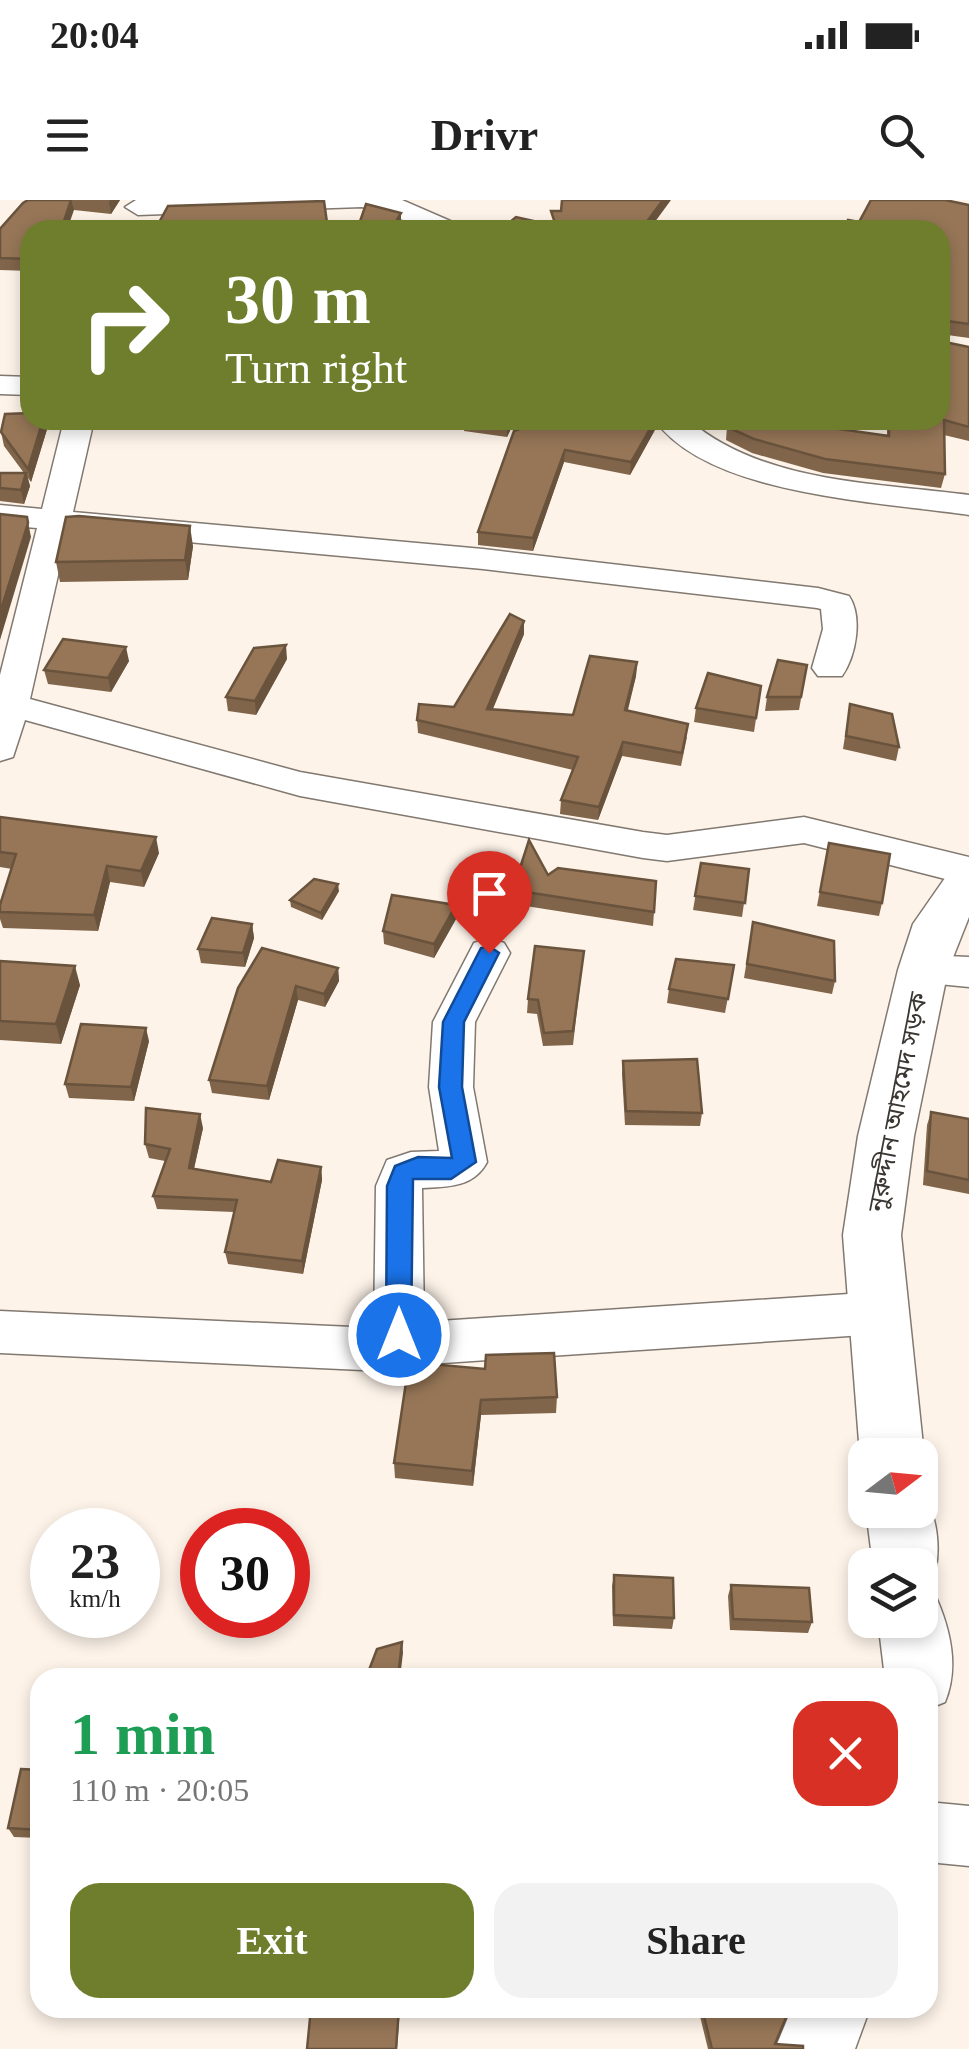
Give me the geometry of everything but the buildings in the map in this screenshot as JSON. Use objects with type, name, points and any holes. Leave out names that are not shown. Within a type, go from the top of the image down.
[{"type":"main road","name":"নুরুদ্দীন আহমেদ সড়ক","points":[[890,1438],[872,1236],[886,1136],[946,971],[938,924],[969,880]]},
{"type":"main road","points":[[914,1638],[919,1668]]},
{"type":"main road","points":[[815,2049],[827,2018]]},
{"type":"street","points":[[136,212],[362,200],[387,203],[432,220]]},
{"type":"street","points":[[0,749],[5,703],[75,430]]},
{"type":"street","points":[[682,430],[708,452],[735,462],[873,491],[969,505]]},
{"type":"street","points":[[0,515],[52,516],[818,598],[837,603],[842,613],[830,668]]},
{"type":"street","points":[[5,703],[300,784],[643,845],[667,848],[804,830],[969,871]]},
{"type":"street","points":[[394,1345],[399,1335],[398,1186],[403,1173],[418,1166],[451,1170],[464,1162],[450,1087],[454,1022],[489,953]]},
{"type":"street","points":[[0,1332],[384,1350],[394,1345],[879,1313]]},
{"type":"street","points":[[938,1833],[969,1836]]},
{"type":"route","points":[[399,1335],[398,1186],[403,1173],[418,1166],[451,1170],[461,1168],[464,1162],[450,1087],[454,1022],[489,953]]}]
